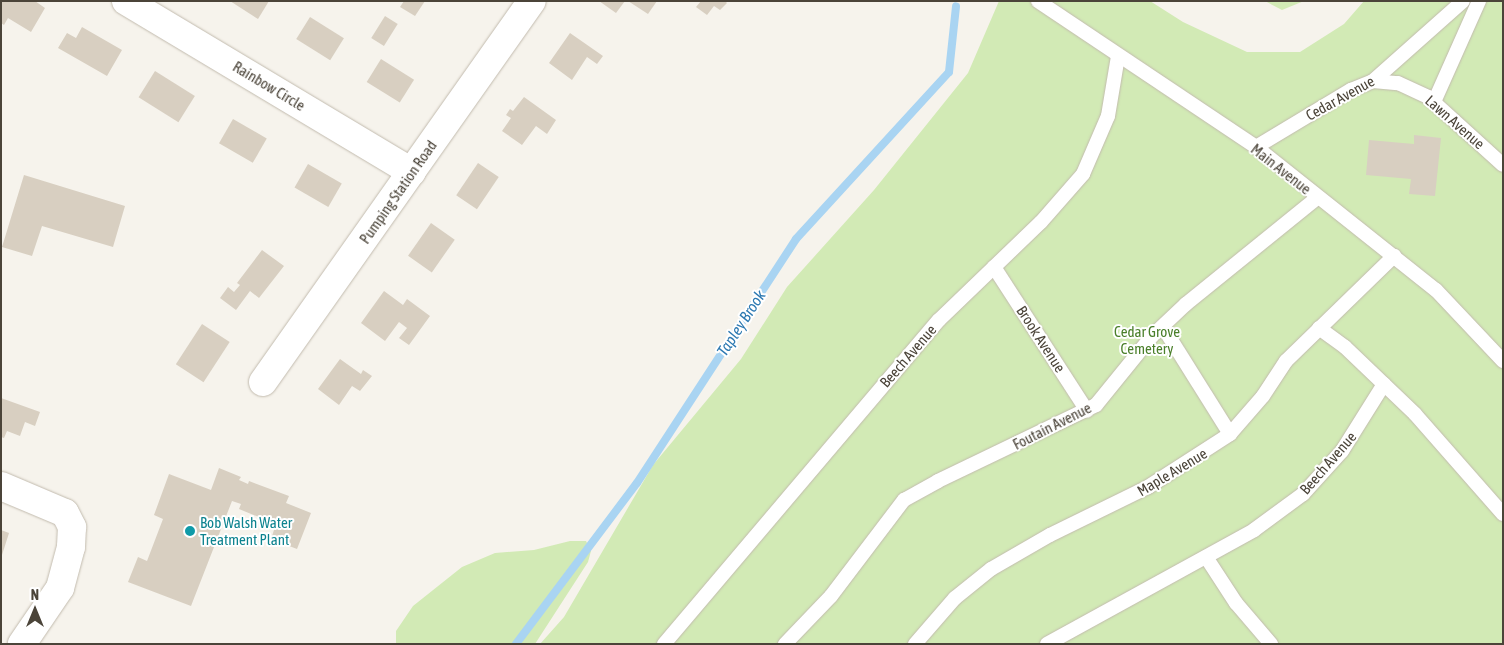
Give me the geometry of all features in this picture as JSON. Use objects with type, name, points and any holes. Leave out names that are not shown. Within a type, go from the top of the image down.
[{"type":"street","name":"Rainbow Circle","points":[[126,1],[412,172]]},
{"type":"street","name":"Pumping Station Road","points":[[263,382],[532,1]]},
{"type":"street","points":[[1,486],[51,504],[65,513],[72,527],[71,547],[60,588],[22,644]]},
{"type":"lane","name":"Main Avenue","points":[[1038,1],[1256,148],[1442,296],[1503,361]]},
{"type":"lane","name":"Cedar Avenue","points":[[1256,148],[1351,90],[1373,81],[1463,1]]},
{"type":"lane","points":[[1434,102],[1479,1]]},
{"type":"lane","name":"Beech Avenue","points":[[664,644],[939,320],[1041,222],[1083,174],[1108,116],[1118,56]]},
{"type":"lane","name":"Lawn Avenue","points":[[1373,81],[1398,83],[1434,102],[1503,165]]},
{"type":"lane","name":"Foutain Avenue","points":[[785,644],[831,596],[904,500],[938,481],[1087,411],[1096,405],[1163,327],[1186,304],[1317,198]]},
{"type":"lane","name":"Maple Avenue","points":[[915,644],[955,598],[991,569],[1050,535],[1148,487],[1230,434],[1263,396],[1286,361],[1394,256]]},
{"type":"lane","name":"Brook Avenue","points":[[994,267],[1087,411]]},
{"type":"lane","points":[[1163,327],[1230,434]]},
{"type":"lane","points":[[1319,328],[1384,384],[1415,414],[1503,514]]},
{"type":"lane","name":"Beech Avenue","points":[[1047,644],[1057,636],[1254,530],[1303,494],[1342,451],[1384,384]]},
{"type":"lane","points":[[1206,557],[1236,603],[1271,644]]},
{"type":"green space","name":"Cedar Grove Cemetery","points":[[999,1],[1150,1],[1183,22],[1247,52],[1300,52],[1344,24],[1364,1],[1503,1],[1503,644],[540,644],[564,617],[653,465],[741,359],[787,287],[874,190],[968,73]]},
{"type":"green space","points":[[1265,1],[1304,1],[1282,10]]},
{"type":"green space","points":[[570,541],[586,541],[591,551],[588,562],[535,644],[396,644],[396,631],[413,606],[462,567],[495,553],[534,550]]},
{"type":"building","points":[[1,1],[35,1],[45,8],[31,32],[8,18],[4,25],[1,23]]},
{"type":"building","points":[[230,1],[269,1],[258,19]]},
{"type":"building","points":[[404,1],[425,1],[415,16],[400,7]]},
{"type":"building","points":[[599,1],[625,1],[616,13]]},
{"type":"building","points":[[628,1],[657,1],[648,14]]},
{"type":"building","points":[[701,1],[725,1],[727,3],[720,10],[714,6],[707,15],[696,7]]},
{"type":"building","points":[[385,16],[398,24],[384,46],[371,38]]},
{"type":"building","points":[[310,17],[344,38],[330,60],[296,39]]},
{"type":"building","points":[[82,27],[122,50],[107,76],[58,48],[67,33],[76,38]]},
{"type":"building","points":[[570,33],[603,56],[597,64],[587,57],[572,80],[549,63]]},
{"type":"building","points":[[381,59],[414,80],[400,103],[367,82]]},
{"type":"building","points":[[155,71],[195,96],[178,122],[139,97]]},
{"type":"building","points":[[524,97],[556,120],[547,134],[536,126],[522,145],[502,131],[511,118],[506,115],[510,109],[513,111]]},
{"type":"building","points":[[233,119],[267,138],[253,163],[219,143]]},
{"type":"building","points":[[1414,135],[1441,138],[1435,196],[1409,194],[1411,179],[1366,175],[1369,140],[1414,144]]},
{"type":"building","points":[[478,163],[499,177],[477,209],[456,195]]},
{"type":"building","points":[[308,164],[342,183],[328,207],[294,187]]},
{"type":"building","points":[[24,175],[125,206],[113,247],[42,226],[32,256],[2,247]]},
{"type":"building","points":[[431,223],[455,240],[432,272],[408,256]]},
{"type":"building","points":[[262,250],[284,266],[259,298],[250,291],[236,310],[220,298],[228,287],[234,292],[240,285],[237,283]]},
{"type":"building","points":[[384,291],[403,305],[407,299],[430,316],[409,345],[399,338],[407,328],[399,322],[385,341],[361,323]]},
{"type":"building","points":[[202,324],[230,342],[204,382],[176,364]]},
{"type":"building","points":[[340,359],[361,374],[363,370],[372,376],[360,391],[352,386],[339,405],[318,389]]},
{"type":"building","points":[[1,398],[40,412],[35,426],[25,422],[20,436],[7,431],[4,438],[1,437]]},
{"type":"building","name":"Bob Walsh Water Treatment Plant","points":[[219,468],[241,477],[239,480],[248,484],[249,481],[289,496],[286,503],[311,513],[297,549],[271,539],[276,524],[239,509],[241,504],[232,501],[191,606],[128,582],[138,557],[147,561],[163,519],[154,515],[169,474],[211,490]]},
{"type":"building","points":[[1,530],[9,533],[2,555],[1,555]]},
{"type":"waterway","name":"Tapley Brook","points":[[516,644],[637,483],[796,239],[949,72],[956,6]]},
{"type":"place","name":"Bob Walsh Water Treatment Plant","points":[[190,531]]}]
